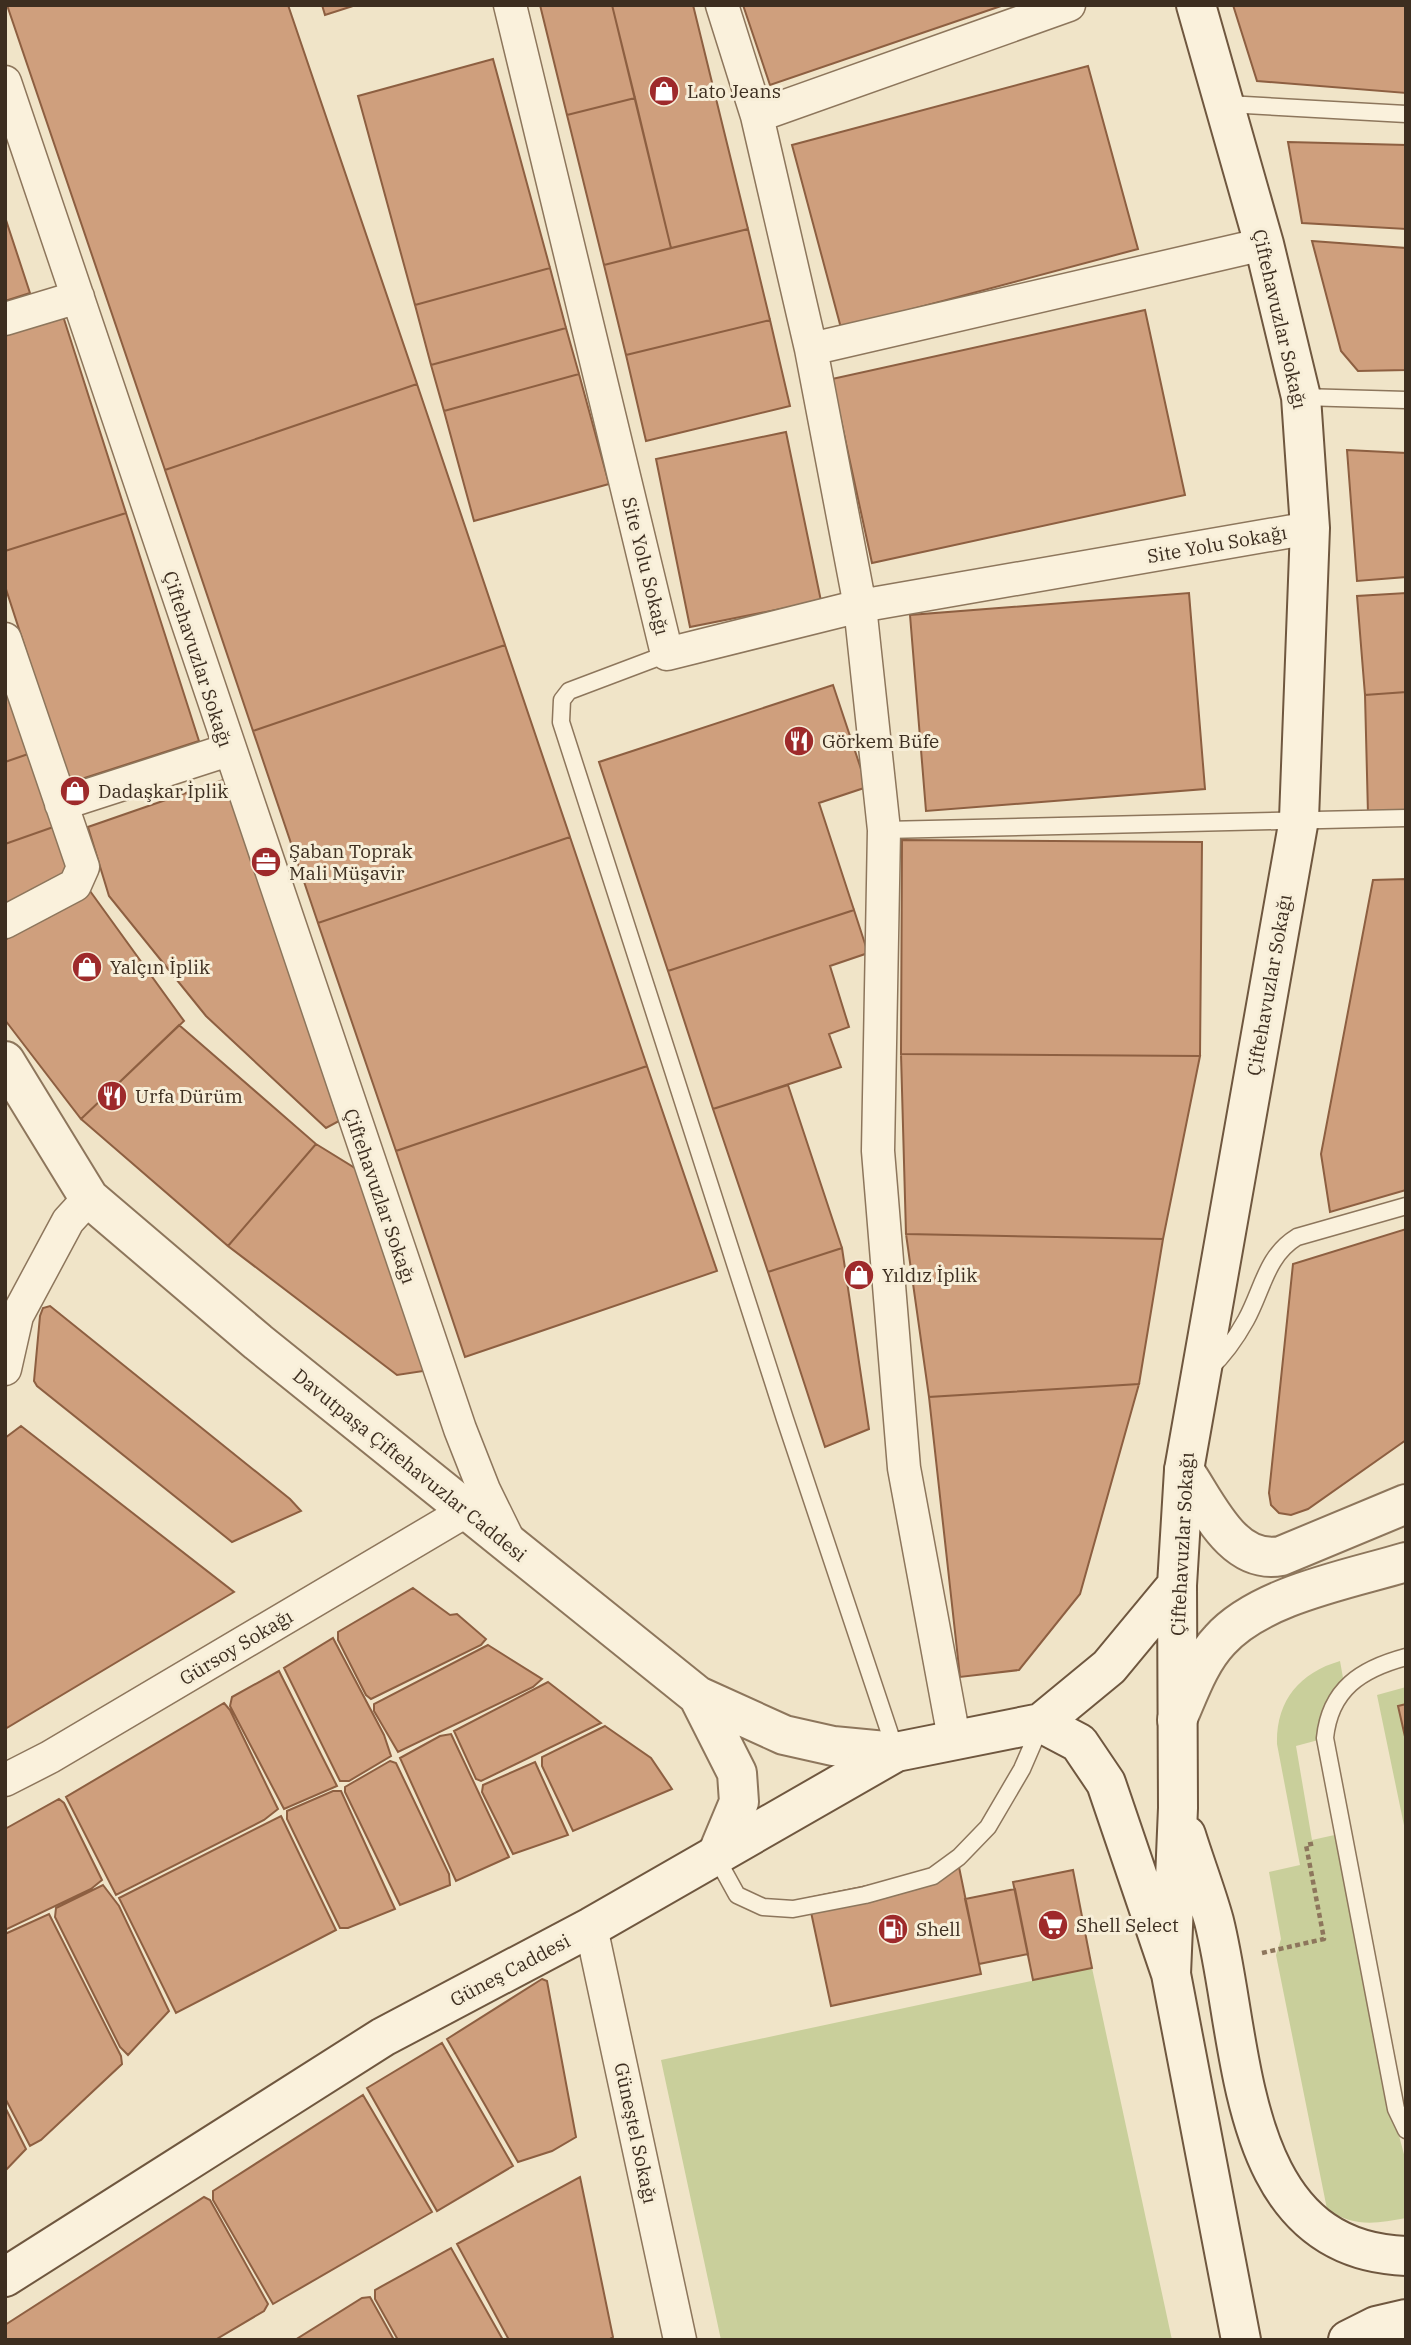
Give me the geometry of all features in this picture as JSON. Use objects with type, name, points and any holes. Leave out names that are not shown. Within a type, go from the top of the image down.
[{"type":"main road","name":"Çiftehavuzlar Sokağı","points":[[1171,1973],[1178,1808],[1177,1585],[1184,1470],[1299,819],[1310,528],[1301,397],[1227,104],[1196,5]]},
{"type":"main road","name":"Davutpaşa Çiftehavuzlar Caddesi","points":[[5,1061],[89,1198],[258,1342],[698,1696],[784,1735],[833,1746],[896,1752]]},
{"type":"main road","points":[[1184,1470],[1236,1546],[1259,1557],[1281,1556],[1406,1504]]},
{"type":"main road","points":[[1177,1720],[1212,1651],[1221,1639],[1249,1616],[1312,1591],[1406,1562]]},
{"type":"main road","points":[[1177,1585],[1109,1667],[1041,1723],[1079,1743],[1106,1783],[1171,1973],[1241,2340]]},
{"type":"main road","points":[[698,1696],[737,1773],[739,1802],[716,1857]]},
{"type":"main road","name":"Güneş Caddesi","points":[[5,2277],[383,2037],[591,1927],[896,1752],[954,1738],[1041,1723]]},
{"type":"main road","points":[[1178,1808],[1214,1922],[1256,2136],[1275,2179],[1306,2218],[1346,2245],[1373,2253],[1406,2256]]},
{"type":"main road","points":[[1348,2340],[1376,2326],[1406,2319]]},
{"type":"street","name":"Site Yolu Sokağı","points":[[510,5],[667,654],[860,606],[1310,528]]},
{"type":"street","points":[[722,5],[757,116],[811,349],[860,606],[884,830],[878,1151],[904,1468],[954,1738]]},
{"type":"street","points":[[757,116],[1069,5]]},
{"type":"street","name":"Çiftehavuzlar Sokağı","points":[[5,82],[228,750],[460,1429],[484,1490],[513,1549]]},
{"type":"street","points":[[811,349],[1264,244]]},
{"type":"street","points":[[5,318],[78,297]]},
{"type":"street","points":[[5,639],[80,853],[81,876],[70,888],[5,922]]},
{"type":"street","points":[[61,804],[228,750]]},
{"type":"street","points":[[5,1369],[17,1316],[68,1222],[89,1198]]},
{"type":"street","name":"Gürsoy Sokağı","points":[[5,1780],[50,1757],[466,1511]]},
{"type":"street","name":"Güneştel Sokağı","points":[[591,1927],[680,2340]]},
{"type":"lane","points":[[1227,104],[1406,114]]},
{"type":"lane","points":[[1301,397],[1406,400]]},
{"type":"lane","points":[[667,654],[569,691],[562,700],[561,722],[785,1419],[896,1752]]},
{"type":"lane","points":[[884,830],[1406,818]]},
{"type":"lane","points":[[1198,1380],[1226,1352],[1240,1331],[1272,1259],[1282,1246],[1297,1237],[1406,1206]]},
{"type":"lane","points":[[1406,1657],[1373,1667],[1358,1677],[1334,1702],[1327,1717],[1325,1738],[1396,2109],[1406,2130]]},
{"type":"lane","points":[[716,1857],[737,1895],[763,1908],[805,1906],[865,1895],[933,1876],[960,1857],[988,1827],[1022,1769],[1041,1723]]},
{"type":"path","points":[[1260,1954],[1324,1939],[1306,1845],[1344,1836]]},
{"type":"green space","points":[[1340,1661],[1345,1689],[1322,1739],[1296,1746],[1312,1840],[1339,1834],[1393,2113],[1406,2162],[1406,2218],[1374,2223],[1346,2219],[1327,2209],[1276,1955],[1281,1939],[1269,1872],[1300,1865],[1277,1744],[1281,1715],[1286,1702],[1302,1681],[1325,1666]]},
{"type":"green space","points":[[1406,1687],[1406,1704],[1398,1706],[1406,1741],[1406,1835],[1377,1695]]},
{"type":"green space","points":[[1092,1968],[1172,2340],[721,2340],[661,2060]]},
{"type":"building","points":[[7,5],[288,5],[417,384],[165,470]]},
{"type":"building","points":[[322,5],[356,5],[325,15]]},
{"type":"building","points":[[540,5],[612,5],[635,98],[567,115]]},
{"type":"building","points":[[612,5],[693,5],[748,229],[671,248]]},
{"type":"building","points":[[743,5],[1004,5],[770,85]]},
{"type":"building","points":[[1233,5],[1406,5],[1406,93],[1257,81]]},
{"type":"building","points":[[493,59],[550,268],[415,305],[358,96]]},
{"type":"building","points":[[1088,66],[1138,249],[841,328],[792,145]]},
{"type":"building","points":[[635,98],[671,248],[604,265],[567,115]]},
{"type":"building","points":[[1288,142],[1406,145],[1406,229],[1302,223]]},
{"type":"building","points":[[5,217],[30,293],[5,301]]},
{"type":"building","points":[[748,229],[770,320],[626,355],[604,265]]},
{"type":"building","points":[[1312,241],[1406,248],[1406,370],[1358,371],[1341,351]]},
{"type":"building","points":[[550,268],[566,328],[431,365],[415,305]]},
{"type":"building","points":[[1145,310],[1185,495],[872,563],[832,379]]},
{"type":"building","points":[[63,316],[126,513],[5,551],[5,335]]},
{"type":"building","points":[[770,320],[790,406],[646,441],[626,355]]},
{"type":"building","points":[[566,328],[579,374],[444,411],[431,365]]},
{"type":"building","points":[[579,374],[609,484],[474,521],[444,411]]},
{"type":"building","points":[[417,384],[505,645],[253,731],[165,470]]},
{"type":"building","points":[[786,432],[821,601],[690,627],[656,459]]},
{"type":"building","points":[[1347,450],[1406,453],[1406,577],[1357,581]]},
{"type":"building","points":[[126,513],[199,741],[69,783],[5,586],[5,551]]},
{"type":"building","points":[[1189,593],[1205,789],[926,811],[910,615]]},
{"type":"building","points":[[1406,593],[1406,692],[1365,695],[1357,596]]},
{"type":"building","points":[[505,645],[570,837],[318,923],[253,731]]},
{"type":"building","points":[[833,685],[867,787],[819,803],[854,910],[668,971],[599,762]]},
{"type":"building","points":[[11,689],[34,752],[5,762],[5,691]]},
{"type":"building","points":[[1406,692],[1406,811],[1368,814],[1365,695]]},
{"type":"building","points":[[34,752],[59,825],[5,844],[5,762]]},
{"type":"building","points":[[226,779],[339,1121],[326,1128],[206,1016],[109,896],[88,827]]},
{"type":"building","points":[[59,825],[74,871],[5,904],[5,844]]},
{"type":"building","points":[[570,837],[647,1066],[396,1151],[318,923]]},
{"type":"building","points":[[902,840],[1202,842],[1200,1056],[901,1054]]},
{"type":"building","points":[[1406,879],[1406,1190],[1330,1212],[1321,1154],[1373,880]]},
{"type":"building","points":[[90,891],[184,1021],[81,1119],[5,1020],[5,940]]},
{"type":"building","points":[[854,910],[868,953],[830,966],[849,1027],[829,1034],[841,1067],[713,1109],[668,971]]},
{"type":"building","points":[[179,1025],[316,1144],[228,1246],[81,1119]]},
{"type":"building","points":[[901,1054],[1200,1056],[1163,1239],[906,1234]]},
{"type":"building","points":[[647,1066],[717,1271],[465,1357],[396,1151]]},
{"type":"building","points":[[788,1085],[842,1248],[768,1272],[713,1109]]},
{"type":"building","points":[[316,1144],[358,1170],[430,1370],[397,1375],[228,1246]]},
{"type":"building","points":[[1406,1229],[1406,1440],[1308,1509],[1291,1515],[1279,1513],[1271,1505],[1269,1493],[1293,1264]]},
{"type":"building","points":[[906,1234],[1163,1239],[1139,1384],[929,1397]]},
{"type":"building","points":[[842,1248],[869,1429],[825,1447],[768,1272]]},
{"type":"building","points":[[50,1306],[290,1499],[301,1511],[232,1542],[37,1386],[34,1381],[40,1316],[43,1308]]},
{"type":"building","points":[[1139,1384],[1080,1594],[1019,1670],[960,1677],[929,1397]]},
{"type":"building","points":[[21,1426],[234,1592],[5,1729],[5,1438]]},
{"type":"building","points":[[413,1588],[450,1615],[457,1614],[486,1639],[481,1645],[371,1699],[366,1695],[338,1640],[338,1632]]},
{"type":"building","points":[[333,1638],[384,1735],[391,1756],[349,1781],[340,1781],[284,1668]]},
{"type":"building","points":[[488,1645],[542,1679],[533,1687],[398,1752],[374,1711],[374,1704]]},
{"type":"building","points":[[279,1671],[337,1786],[284,1809],[230,1706],[232,1697]]},
{"type":"building","points":[[548,1682],[601,1723],[481,1781],[476,1779],[454,1731]]},
{"type":"building","points":[[224,1703],[230,1710],[278,1809],[264,1820],[116,1895],[66,1797]]},
{"type":"building","points":[[1406,1704],[1406,1741],[1398,1706]]},
{"type":"building","points":[[605,1726],[651,1758],[672,1789],[573,1831],[542,1766],[542,1757]]},
{"type":"building","points":[[451,1734],[509,1857],[456,1881],[400,1758],[440,1736]]},
{"type":"building","points":[[390,1761],[396,1763],[449,1874],[450,1885],[400,1905],[345,1792],[345,1787]]},
{"type":"building","points":[[535,1762],[568,1835],[513,1854],[482,1792],[483,1785]]},
{"type":"building","points":[[333,1791],[341,1791],[395,1909],[348,1928],[340,1928],[287,1819],[287,1811]]},
{"type":"building","points":[[59,1799],[64,1803],[102,1880],[91,1889],[5,1930],[5,1829]]},
{"type":"building","points":[[281,1816],[336,1930],[176,2013],[119,1898]]},
{"type":"building","points":[[959,1867],[981,1974],[831,2006],[808,1898]]},
{"type":"building","points":[[1073,1870],[1092,1968],[1033,1980],[1013,1882]]},
{"type":"building","points":[[103,1885],[119,1906],[169,2011],[128,2055],[120,2047],[55,1917],[56,1908]]},
{"type":"building","points":[[1015,1889],[1028,1954],[979,1964],[965,1899]]},
{"type":"building","points":[[49,1914],[121,2056],[122,2064],[41,2140],[30,2146],[5,2098],[5,1934]]},
{"type":"building","points":[[542,1979],[547,1981],[576,2137],[552,2151],[518,2162],[447,2039]]},
{"type":"building","points":[[442,2043],[513,2166],[437,2211],[367,2088]]},
{"type":"building","points":[[363,2095],[432,2212],[273,2304],[213,2200],[213,2191]]},
{"type":"building","points":[[5,2107],[26,2149],[5,2171]]},
{"type":"building","points":[[580,2177],[613,2337],[608,2340],[509,2340],[457,2244]]},
{"type":"building","points":[[204,2197],[210,2200],[268,2304],[264,2311],[215,2340],[5,2340],[5,2325]]},
{"type":"building","points":[[451,2248],[503,2340],[398,2340],[375,2299],[375,2290]]},
{"type":"building","points":[[370,2297],[394,2340],[295,2340],[362,2298]]},
{"type":"place","name":"Lato Jeans","points":[[664,91]]},
{"type":"place","name":"Görkem Büfe","points":[[799,741]]},
{"type":"place","name":"Dadaşkar İplik","points":[[75,791]]},
{"type":"place","name":"Şaban Toprak Mali Müşavir","points":[[266,862]]},
{"type":"place","name":"Yalçın İplik","points":[[87,967]]},
{"type":"place","name":"Urfa Dürüm","points":[[112,1096]]},
{"type":"place","name":"Yıldız İplik","points":[[859,1275]]},
{"type":"place","name":"Shell Select","points":[[1053,1925]]},
{"type":"place","name":"Shell","points":[[893,1929]]}]
